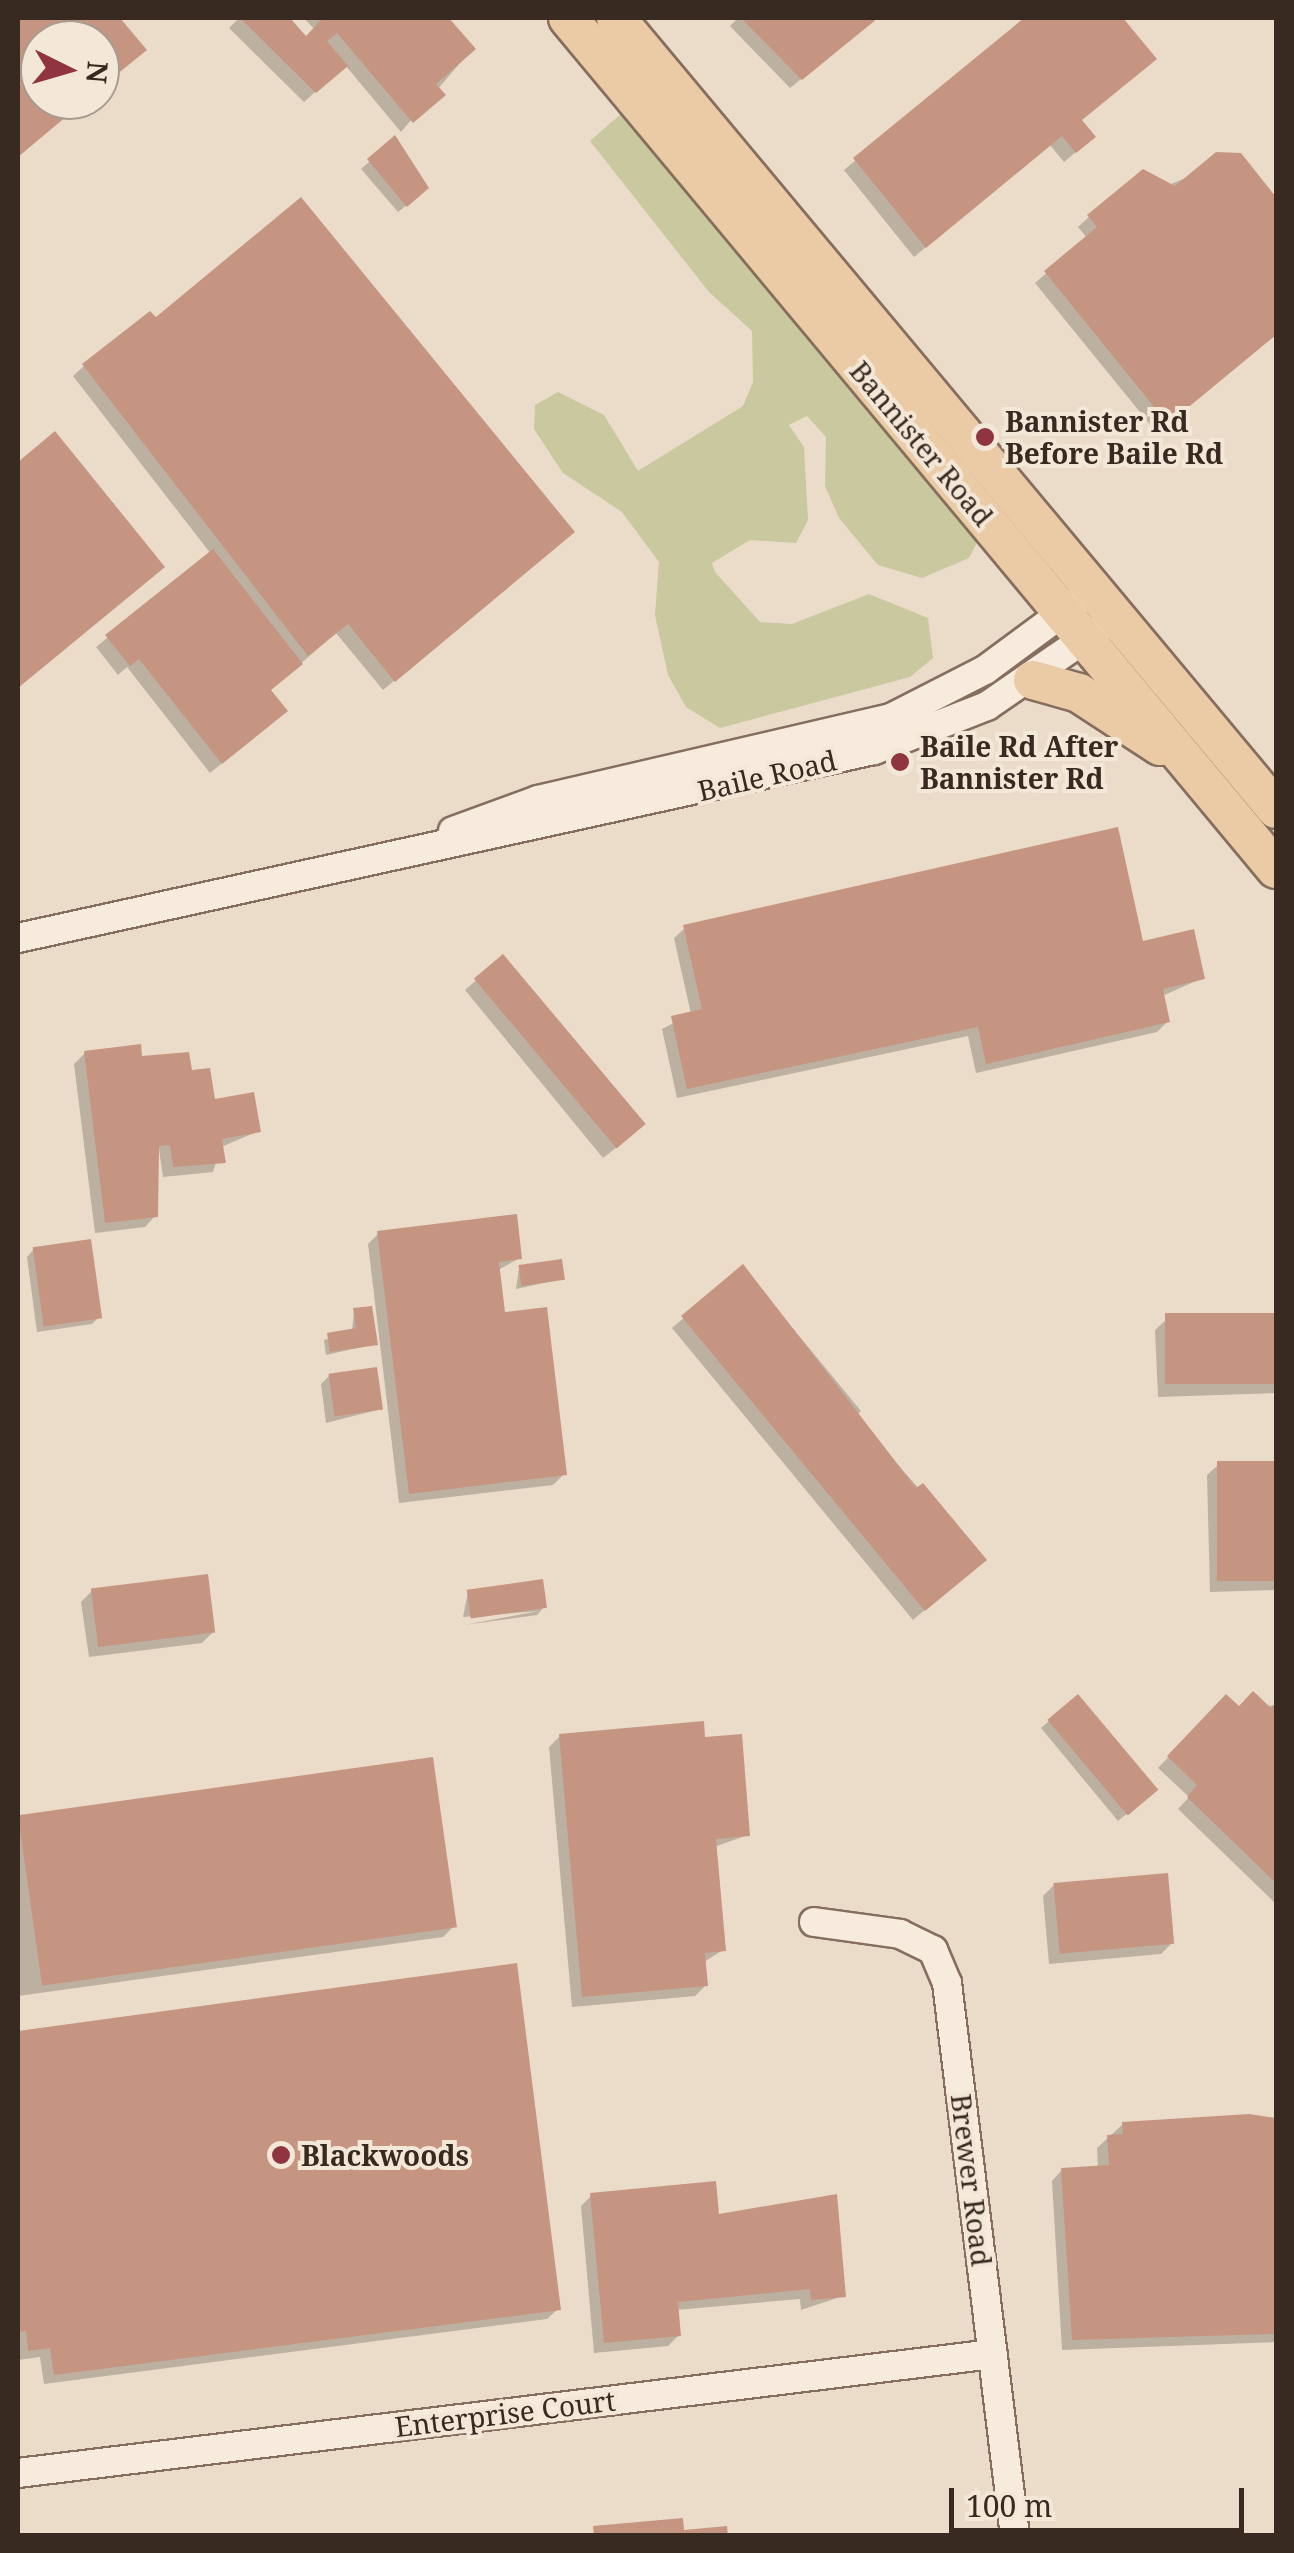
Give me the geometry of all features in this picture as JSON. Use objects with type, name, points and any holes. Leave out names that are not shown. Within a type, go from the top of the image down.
[{"type":"main road","name":"Bannister Road","points":[[568,18],[1090,613],[1276,809]]},
{"type":"main road","name":"Bannister Road","points":[[616,18],[1090,613],[1192,767],[1276,870]]},
{"type":"main road","points":[[1033,680],[1079,693],[1192,767]]},
{"type":"street","name":"Baile Road","points":[[690,779],[906,741],[1033,680],[1090,613]]},
{"type":"street","name":"Baile Road","points":[[18,938],[386,855],[690,779],[891,718],[1090,613]]},
{"type":"street","name":"Brewer Road","points":[[814,1922],[900,1934],[933,1950],[948,1984],[1016,2536]]},
{"type":"street","name":"Enterprise Court","points":[[18,2473],[993,2354]]},
{"type":"green space","points":[[621,114],[979,539],[969,558],[922,578],[878,565],[839,518],[825,486],[826,437],[807,416],[789,425],[804,447],[808,520],[796,543],[750,540],[712,563],[715,572],[760,622],[792,624],[869,594],[928,618],[933,658],[910,677],[720,728],[686,707],[668,675],[655,615],[659,562],[622,512],[563,473],[534,429],[535,405],[558,392],[604,415],[638,471],[743,406],[753,382],[752,331],[709,292],[590,141]]},
{"type":"building","points":[[18,18],[120,18],[147,50],[120,72],[120,20],[20,20],[20,120],[62,120],[18,157]]},
{"type":"building","points":[[240,18],[290,18],[306,36],[323,18],[449,18],[476,49],[436,84],[446,95],[413,123],[337,33],[327,41],[348,66],[316,93]]},
{"type":"building","points":[[741,18],[878,18],[802,80]]},
{"type":"building","points":[[1024,18],[1123,18],[1157,59],[1082,120],[1096,137],[1076,153],[1062,136],[926,248],[853,158]]},
{"type":"building","points":[[395,135],[429,188],[407,207],[367,159]]},
{"type":"building","points":[[1216,152],[1241,153],[1276,197],[1276,335],[1168,424],[1044,271],[1097,227],[1087,215],[1143,169],[1175,186]]},
{"type":"building","points":[[301,197],[575,532],[395,682],[348,624],[308,656],[82,364],[150,311],[156,317]]},
{"type":"building","points":[[55,431],[165,567],[18,688],[18,462]]},
{"type":"building","points":[[213,549],[303,664],[271,690],[288,711],[222,764],[139,659],[130,666],[105,635]]},
{"type":"building","points":[[1118,827],[1143,941],[1194,929],[1205,979],[1163,989],[1170,1022],[986,1064],[978,1027],[687,1089],[671,1016],[702,1009],[683,925]]},
{"type":"building","points":[[503,954],[646,1124],[617,1148],[474,978]]},
{"type":"building","points":[[141,1044],[142,1056],[189,1052],[192,1070],[210,1068],[215,1099],[254,1092],[261,1132],[222,1139],[226,1163],[173,1167],[170,1145],[159,1146],[158,1217],[105,1223],[84,1051]]},
{"type":"building","points":[[517,1214],[522,1259],[499,1262],[505,1312],[547,1307],[567,1475],[409,1494],[377,1231]]},
{"type":"building","points":[[91,1239],[102,1318],[44,1326],[33,1247]]},
{"type":"building","points":[[562,1259],[565,1280],[521,1286],[518,1265]]},
{"type":"building","points":[[743,1264],[916,1488],[923,1483],[987,1560],[925,1611],[681,1316]]},
{"type":"building","points":[[372,1306],[378,1345],[330,1352],[327,1333],[356,1328],[353,1308]]},
{"type":"building","points":[[1165,1313],[1276,1313],[1276,1384],[1165,1384]]},
{"type":"building","points":[[377,1367],[383,1410],[334,1416],[328,1374]]},
{"type":"building","points":[[1217,1461],[1276,1461],[1276,1581],[1217,1581]]},
{"type":"building","points":[[208,1574],[215,1633],[98,1647],[91,1588]]},
{"type":"building","points":[[543,1579],[547,1608],[471,1618],[467,1590]]},
{"type":"building","points":[[1253,1691],[1271,1708],[1276,1702],[1276,1883],[1187,1797],[1197,1785],[1167,1756],[1226,1694],[1239,1706]]},
{"type":"building","points":[[1078,1694],[1158,1790],[1128,1815],[1047,1720]]},
{"type":"building","points":[[704,1721],[705,1737],[742,1734],[750,1836],[716,1839],[726,1951],[705,1953],[708,1986],[582,1997],[559,1734]]},
{"type":"building","points":[[433,1757],[457,1927],[42,1986],[18,1815]]},
{"type":"building","points":[[1168,1873],[1174,1944],[1060,1954],[1053,1883]]},
{"type":"building","name":"Blackwoods","points":[[517,1963],[561,2310],[54,2375],[50,2348],[28,2351],[26,2331],[18,2332],[18,2031]]},
{"type":"building","points":[[1249,2114],[1276,2118],[1276,2334],[1072,2340],[1061,2168],[1109,2165],[1107,2135],[1123,2134],[1122,2122]]},
{"type":"building","points":[[716,2181],[719,2214],[837,2194],[846,2297],[811,2300],[810,2289],[678,2302],[681,2336],[604,2343],[590,2193]]},
{"type":"building","points":[[683,2518],[684,2530],[727,2526],[728,2536],[594,2536],[593,2526]]},
{"type":"place","name":"Bannister Rd Before Baile Rd","points":[[985,437]]},
{"type":"place","name":"Baile Rd After Bannister Rd","points":[[900,762]]},
{"type":"place","name":"Blackwoods","points":[[281,2155]]}]
